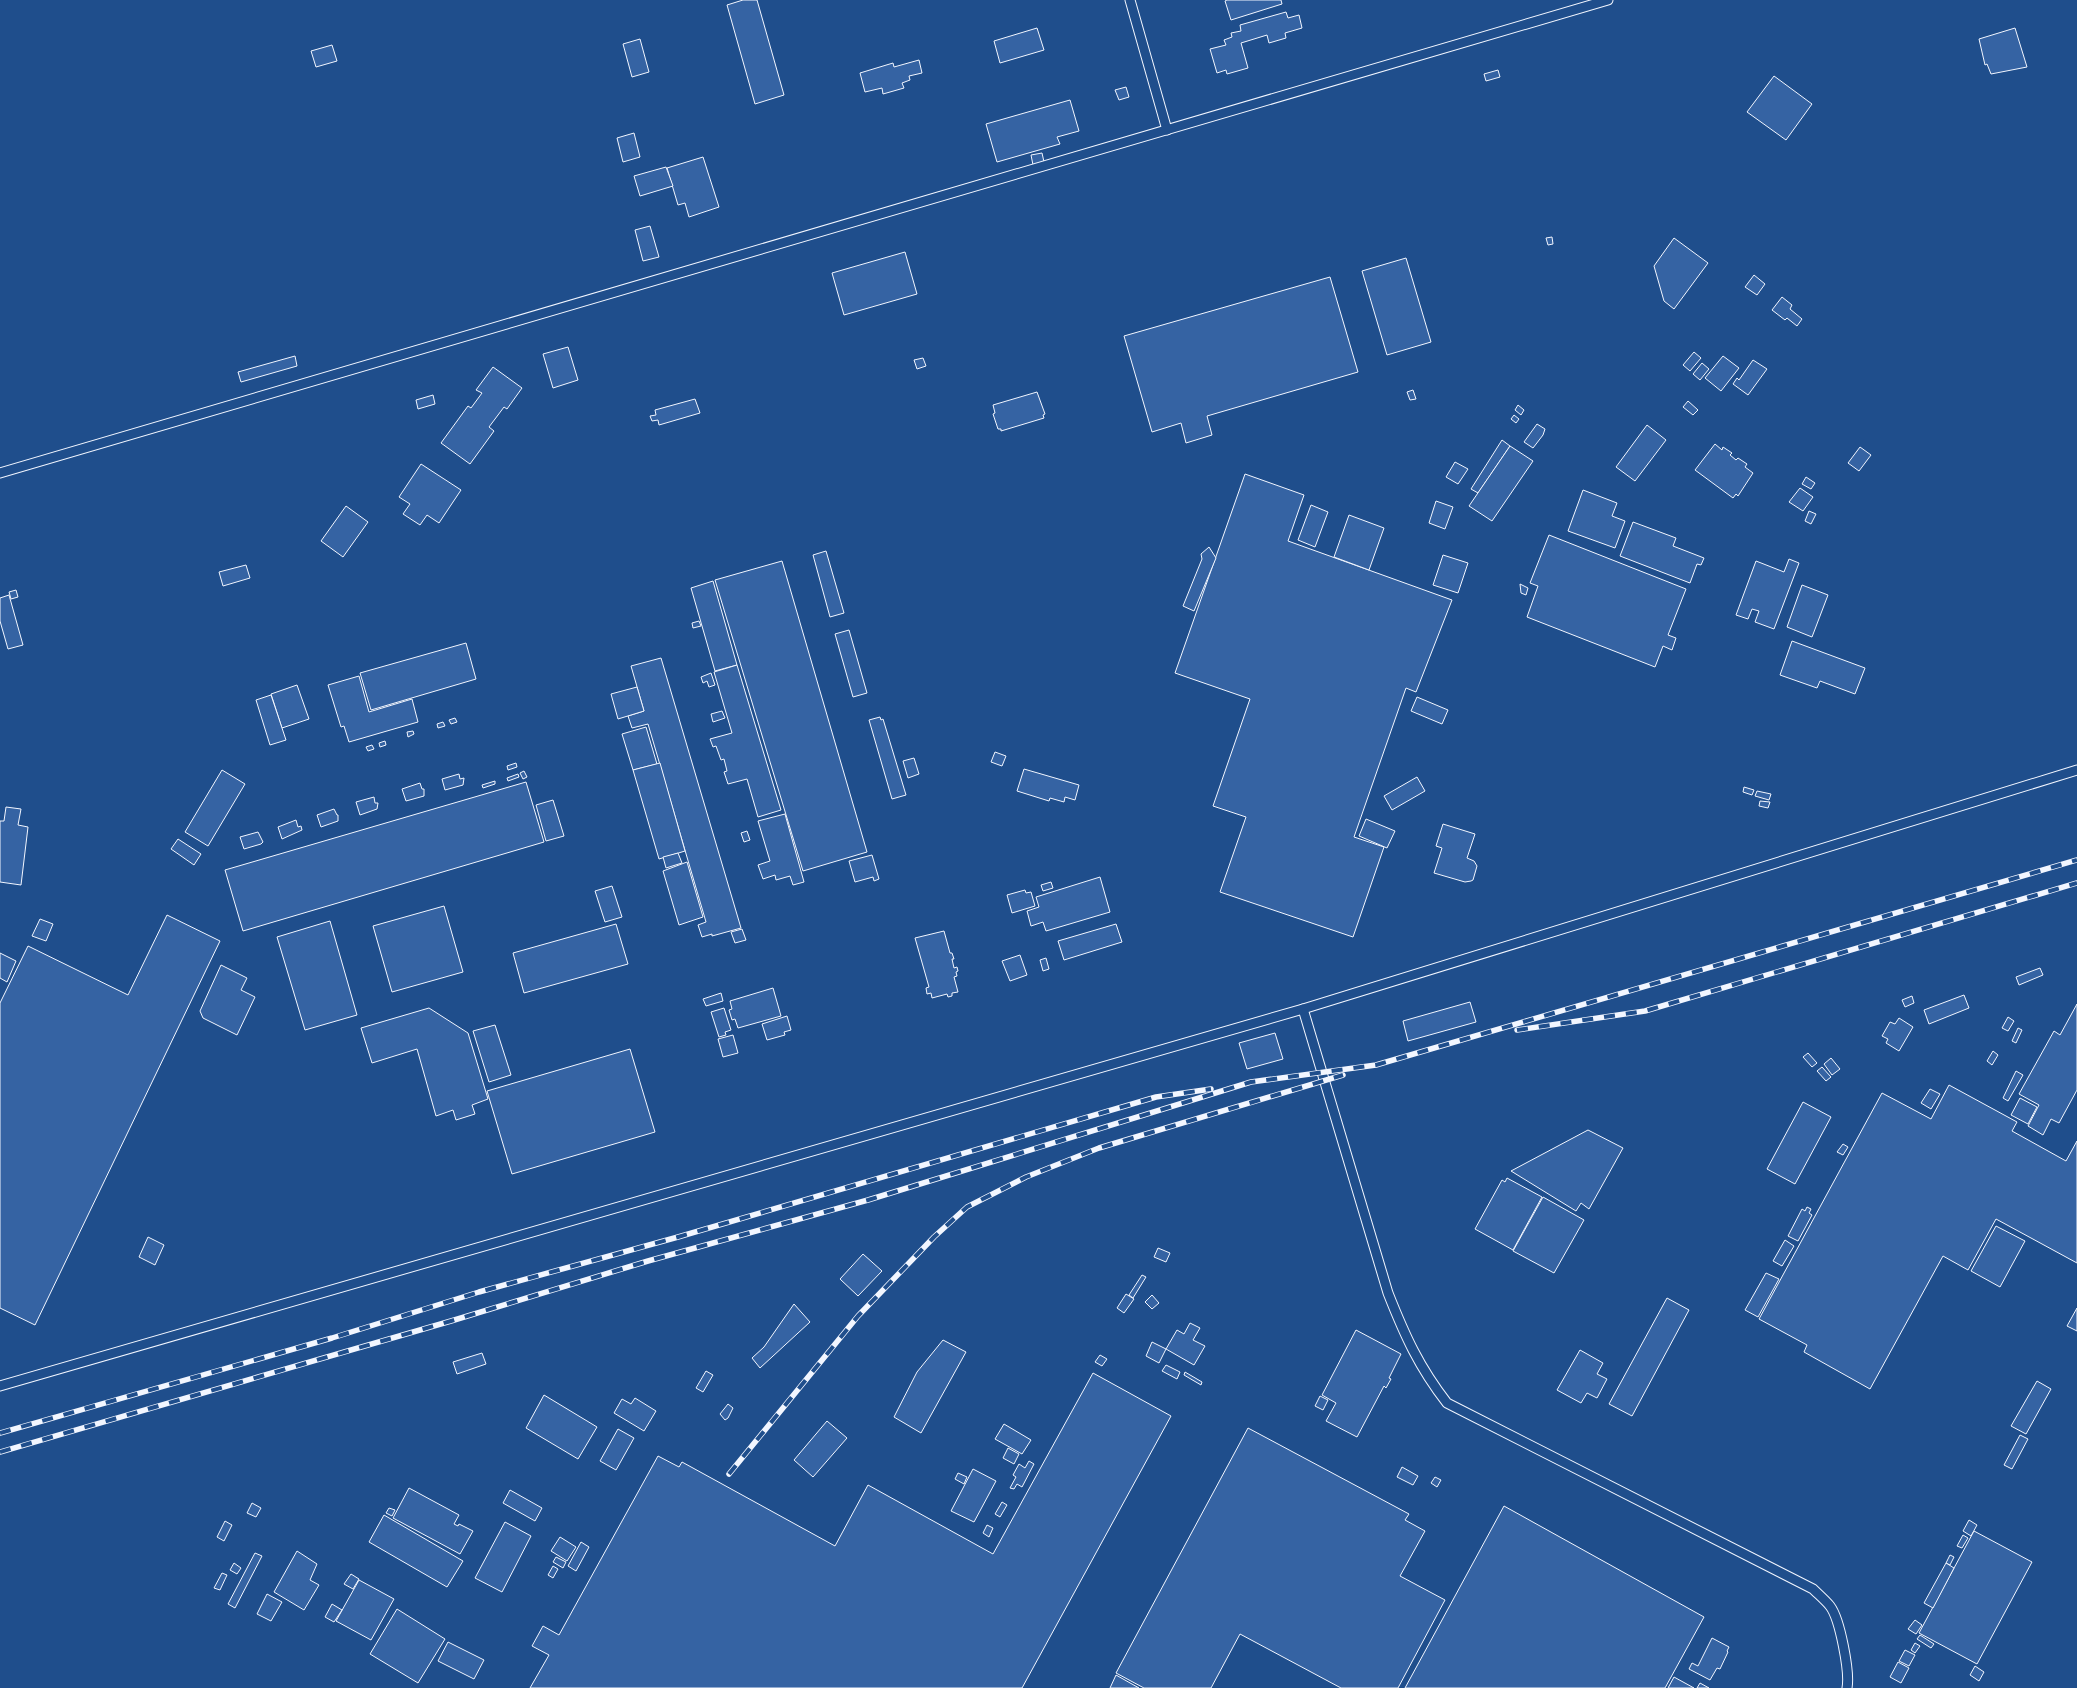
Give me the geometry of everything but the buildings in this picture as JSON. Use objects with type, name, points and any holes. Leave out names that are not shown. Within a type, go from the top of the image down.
[{"type":"lane","points":[[1130,0],[1167,130]]},
{"type":"lane","points":[[0,473],[1608,0]]},
{"type":"lane","points":[[0,1386],[1304,1009],[2077,770]]},
{"type":"lane","points":[[1304,1009],[1388,1293],[1406,1338],[1427,1376],[1447,1404],[1813,1589],[1831,1608],[1847,1663],[1847,1688]]},
{"type":"railway","points":[[0,1452],[451,1321],[648,1261],[868,1200],[1251,1082],[1376,1065],[2077,860]]},
{"type":"railway","points":[[1517,1030],[1645,1011],[2077,883]]},
{"type":"railway","points":[[729,1474],[858,1316],[934,1237],[967,1207],[1026,1177],[1099,1148],[1343,1075]]},
{"type":"railway","points":[[0,1433],[332,1338],[479,1292],[678,1237],[1156,1097],[1211,1089]]}]
